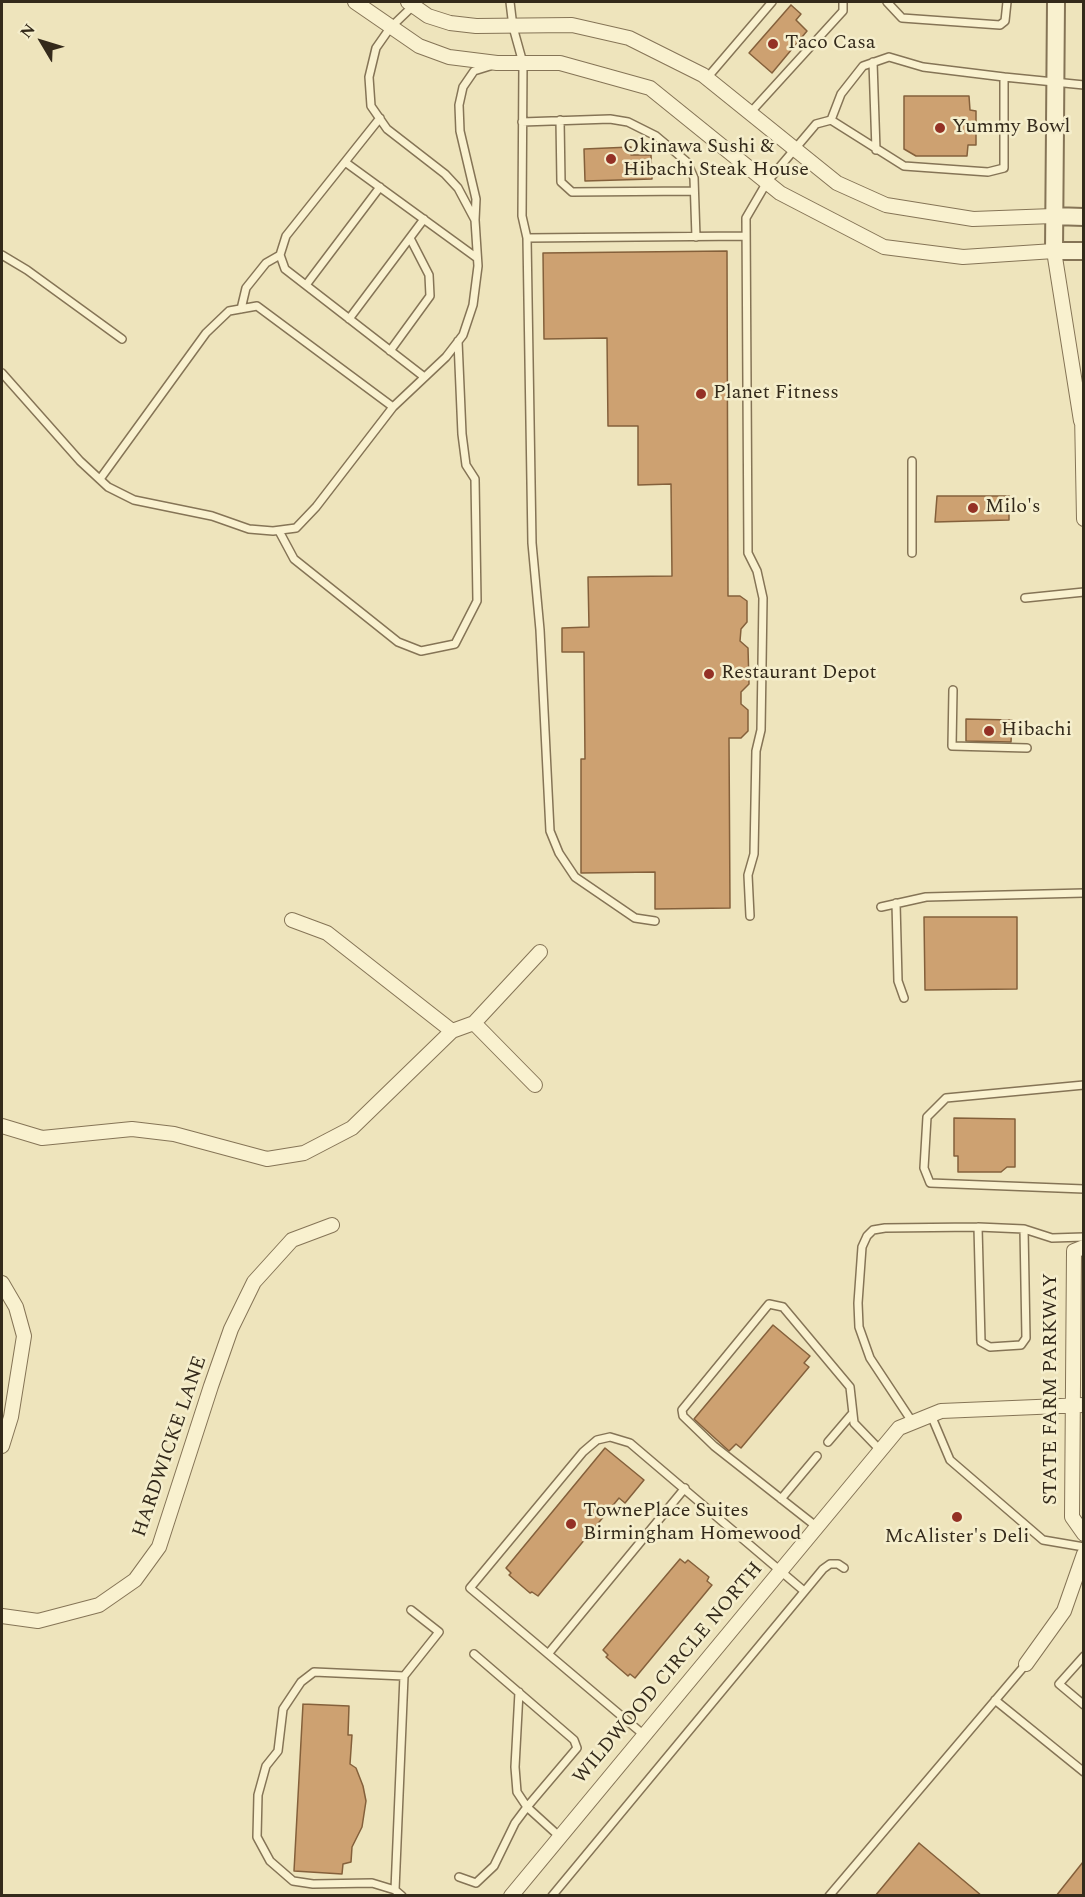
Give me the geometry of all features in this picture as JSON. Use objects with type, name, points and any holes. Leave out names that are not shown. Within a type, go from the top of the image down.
[{"type":"street","points":[[355,2],[419,46],[449,57],[497,63],[560,63],[650,88],[780,193],[884,247],[963,257],[1083,251]]},
{"type":"street","points":[[1056,2],[1054,251],[1082,426]]},
{"type":"street","points":[[413,3],[428,16],[450,23],[513,27],[572,25],[629,38],[707,78],[837,183],[886,205],[973,219],[1083,217]]},
{"type":"street","points":[[1083,381],[1083,519]]},
{"type":"street","points":[[292,920],[327,933],[452,1031]]},
{"type":"street","points":[[2,1126],[42,1138],[132,1129],[174,1134],[267,1159],[304,1153],[352,1128],[452,1031],[474,1023],[540,952]]},
{"type":"street","points":[[474,1023],[535,1085]]},
{"type":"street","name":"HARDWICKE LANE","points":[[2,1616],[38,1621],[99,1605],[135,1580],[159,1547],[231,1329],[254,1282],[292,1240],[332,1225]]},
{"type":"street","name":"STATE FARM PARKWAY","points":[[1083,1247],[1074,1251],[1078,1405],[1072,1517],[1083,1534]]},
{"type":"street","points":[[2,1283],[16,1307],[24,1336],[11,1417],[2,1446]]},
{"type":"street","name":"WILDWOOD CIRCLE NORTH","points":[[511,1896],[899,1428],[941,1411],[1078,1405]]},
{"type":"street","points":[[1026,1664],[1065,1611],[1083,1554]]},
{"type":"lane","points":[[510,2],[513,27],[523,63],[522,216],[527,238],[532,543],[540,630],[550,831],[559,853],[575,877],[634,918],[655,921]]},
{"type":"lane","points":[[707,78],[772,2]]},
{"type":"lane","points":[[750,113],[843,11],[843,2]]},
{"type":"lane","points":[[887,2],[902,18],[1000,25],[1005,21],[1007,2]]},
{"type":"lane","points":[[413,3],[390,28],[376,48],[369,77],[371,105],[387,129],[445,174],[458,188],[475,220]]},
{"type":"lane","points":[[831,120],[841,94],[863,66],[889,57],[923,67],[1083,85]]},
{"type":"lane","points":[[873,62],[876,150]]},
{"type":"lane","points":[[2,373],[108,487],[134,500],[212,516],[249,529],[279,531],[296,528],[316,507],[393,407],[423,376],[446,357],[463,334],[473,305],[477,258],[476,199],[460,131],[459,105],[463,87],[474,71],[497,63]]},
{"type":"lane","points":[[750,916],[748,875],[754,854],[756,751],[761,730],[763,598],[756,571],[748,554],[746,218],[767,182],[794,148],[816,124],[831,120],[904,166],[988,172],[1004,168],[1004,77]]},
{"type":"lane","points":[[380,118],[286,236],[280,255],[285,269],[423,376]]},
{"type":"lane","points":[[522,122],[610,119],[628,122],[656,136],[687,162],[694,178],[696,237]]},
{"type":"lane","points":[[560,120],[561,182],[572,192],[694,191]]},
{"type":"lane","points":[[345,162],[477,258]]},
{"type":"lane","points":[[306,285],[380,187]]},
{"type":"lane","points":[[349,319],[424,219]]},
{"type":"lane","points":[[527,238],[746,236]]},
{"type":"lane","points":[[390,351],[430,296],[429,275],[410,238]]},
{"type":"lane","points":[[2,255],[27,270],[122,339]]},
{"type":"lane","points":[[241,309],[246,288],[266,263],[280,255]]},
{"type":"lane","points":[[100,479],[206,333],[229,311],[257,306],[393,407]]},
{"type":"lane","points":[[279,531],[294,559],[398,642],[421,651],[455,644],[477,601],[475,479],[466,465],[462,434],[458,341]]},
{"type":"lane","points":[[912,462],[912,553]]},
{"type":"lane","points":[[1025,598],[1083,592]]},
{"type":"lane","points":[[953,690],[952,746],[1027,748]]},
{"type":"lane","points":[[881,907],[926,897],[1083,893]]},
{"type":"lane","points":[[896,903],[898,981],[904,998]]},
{"type":"lane","points":[[1083,1085],[946,1098],[927,1117],[924,1168],[930,1183],[1083,1189]]},
{"type":"lane","points":[[978,1227],[981,1342],[990,1347],[1022,1345],[1026,1338],[1024,1229]]},
{"type":"lane","points":[[913,1423],[870,1358],[859,1327],[858,1303],[862,1247],[873,1230],[978,1227],[1024,1229],[1052,1238],[1083,1237]]},
{"type":"lane","points":[[817,1527],[714,1446],[687,1422],[682,1410],[769,1304],[783,1307],[850,1387],[852,1415],[858,1429],[881,1451]]},
{"type":"lane","points":[[828,1442],[852,1415]]},
{"type":"lane","points":[[931,1415],[950,1460],[1043,1540],[1083,1547]]},
{"type":"lane","points":[[644,1735],[470,1588],[583,1452],[597,1440],[610,1437],[630,1443],[804,1591]]},
{"type":"lane","points":[[781,1499],[817,1455]]},
{"type":"lane","points":[[548,1654],[685,1488]]},
{"type":"lane","points":[[552,1896],[804,1591],[830,1564],[838,1564],[844,1568]]},
{"type":"lane","points":[[395,1890],[404,1677],[439,1632],[411,1610]]},
{"type":"lane","points":[[459,1876],[476,1883],[494,1866],[515,1822],[577,1748],[574,1740],[474,1654]]},
{"type":"lane","points":[[1083,1656],[1059,1684],[1083,1705]]},
{"type":"lane","points":[[829,1896],[1026,1664]]},
{"type":"lane","points":[[402,1896],[395,1890],[372,1883],[314,1884],[293,1881],[270,1861],[257,1837],[258,1795],[266,1766],[278,1751],[284,1708],[301,1682],[314,1672],[404,1677]]},
{"type":"lane","points":[[519,1692],[515,1767],[517,1792],[527,1807],[560,1837]]},
{"type":"lane","points":[[995,1700],[1083,1772]]},
{"type":"building","points":[[791,5],[801,14],[796,20],[807,31],[772,73],[749,53]]},
{"type":"building","name":"Yummy Bowl","points":[[904,96],[969,96],[970,110],[976,111],[976,145],[968,145],[967,156],[916,156],[904,149]]},
{"type":"building","points":[[631,147],[631,155],[651,155],[652,179],[585,181],[584,149]]},
{"type":"building","points":[[727,251],[728,596],[740,596],[747,601],[747,622],[741,629],[740,641],[748,648],[749,684],[741,692],[741,704],[748,710],[748,731],[741,738],[729,738],[730,908],[655,909],[655,872],[581,873],[581,759],[585,759],[584,652],[562,652],[562,628],[589,627],[588,577],[672,576],[671,484],[638,485],[638,426],[608,426],[607,338],[544,339],[543,253]]},
{"type":"building","name":"Milo's","points":[[937,496],[1009,496],[1009,520],[935,522]]},
{"type":"building","name":"Hibachi","points":[[966,719],[1012,720],[1011,742],[966,741]]},
{"type":"building","points":[[924,917],[1017,917],[1017,989],[925,990]]},
{"type":"building","points":[[954,1118],[1015,1119],[1015,1167],[1007,1167],[1001,1172],[958,1172],[958,1156],[954,1156]]},
{"type":"building","points":[[773,1325],[810,1356],[804,1363],[809,1367],[741,1448],[736,1444],[729,1451],[694,1419]]},
{"type":"building","points":[[605,1448],[644,1480],[625,1503],[619,1498],[538,1596],[530,1593],[509,1575],[511,1573],[506,1568]]},
{"type":"building","points":[[680,1559],[685,1563],[688,1560],[709,1577],[707,1581],[712,1585],[635,1678],[630,1674],[628,1676],[606,1657],[608,1655],[603,1650]]},
{"type":"building","points":[[303,1704],[349,1706],[348,1735],[352,1735],[350,1764],[356,1768],[366,1801],[362,1827],[352,1847],[351,1862],[343,1864],[342,1874],[294,1871]]},
{"type":"building","points":[[919,1843],[982,1896],[875,1896]]},
{"type":"building","points":[[1083,1862],[1083,1896],[1056,1896]]},
{"type":"place","name":"Taco Casa","points":[[773,44]]},
{"type":"place","name":"Yummy Bowl","points":[[940,128]]},
{"type":"place","name":"Okinawa Sushi & Hibachi Steak House","points":[[611,159]]},
{"type":"place","name":"Planet Fitness","points":[[701,394]]},
{"type":"place","name":"Milo's","points":[[973,508]]},
{"type":"place","name":"Restaurant Depot","points":[[709,674]]},
{"type":"place","name":"Hibachi","points":[[989,731]]},
{"type":"place","name":"McAlister's Deli","points":[[957,1517]]},
{"type":"place","name":"TownePlace Suites Birmingham Homewood","points":[[571,1524]]}]
